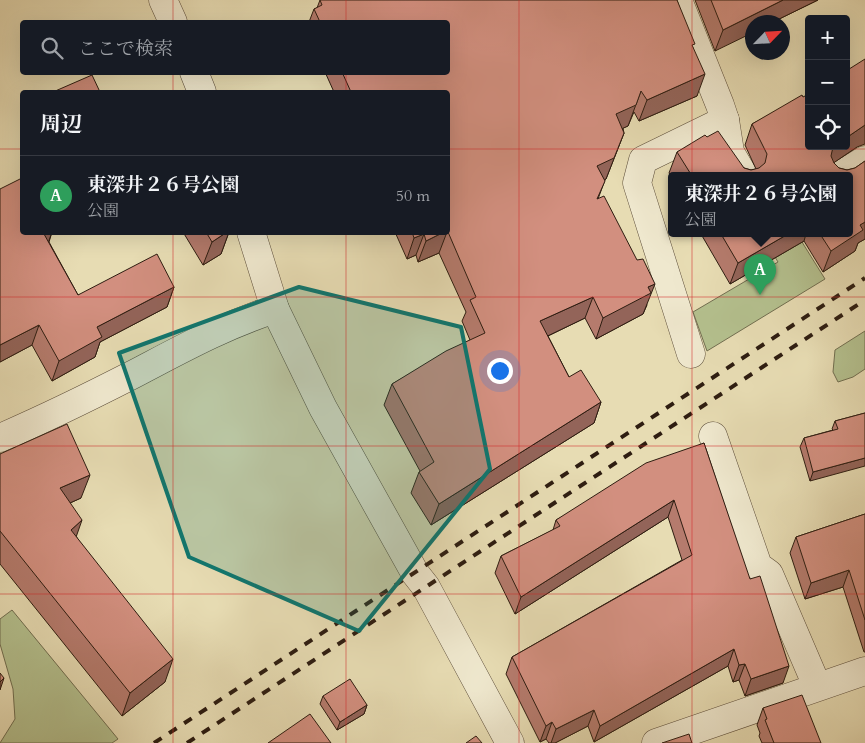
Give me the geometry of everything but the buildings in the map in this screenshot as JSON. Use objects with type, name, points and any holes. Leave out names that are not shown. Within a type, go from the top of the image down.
[{"type":"street","points":[[163,0],[172,20]]},
{"type":"street","points":[[678,0],[725,120],[730,152],[742,172]]},
{"type":"street","points":[[195,75],[201,90]]},
{"type":"street","points":[[691,354],[637,183],[643,160],[725,120]]},
{"type":"street","points":[[846,172],[865,160]]},
{"type":"street","points":[[252,235],[274,309],[323,408],[416,573],[426,587],[510,743]]},
{"type":"street","points":[[0,438],[67,409],[206,335],[235,322],[274,309]]},
{"type":"street","points":[[713,436],[758,566],[770,574],[817,686]]},
{"type":"street","points":[[656,743],[865,671]]},
{"type":"highlighted area","points":[[299,287],[461,327],[490,469],[359,631],[189,557],[119,353]]},
{"type":"green space","points":[[787,237],[799,237],[825,279],[707,351],[693,312],[778,262],[766,243]]},
{"type":"green space","points":[[865,331],[865,369],[853,377],[838,382],[833,372],[835,350]]},
{"type":"green space","points":[[12,610],[118,739],[112,743],[0,743],[15,719],[13,689],[0,644],[0,619]]},
{"type":"railway","points":[[154,743],[865,278]]},
{"type":"railway","points":[[187,743],[865,300]]},
{"type":"place","name":"東深井２６号公園","points":[[760,295]]}]
